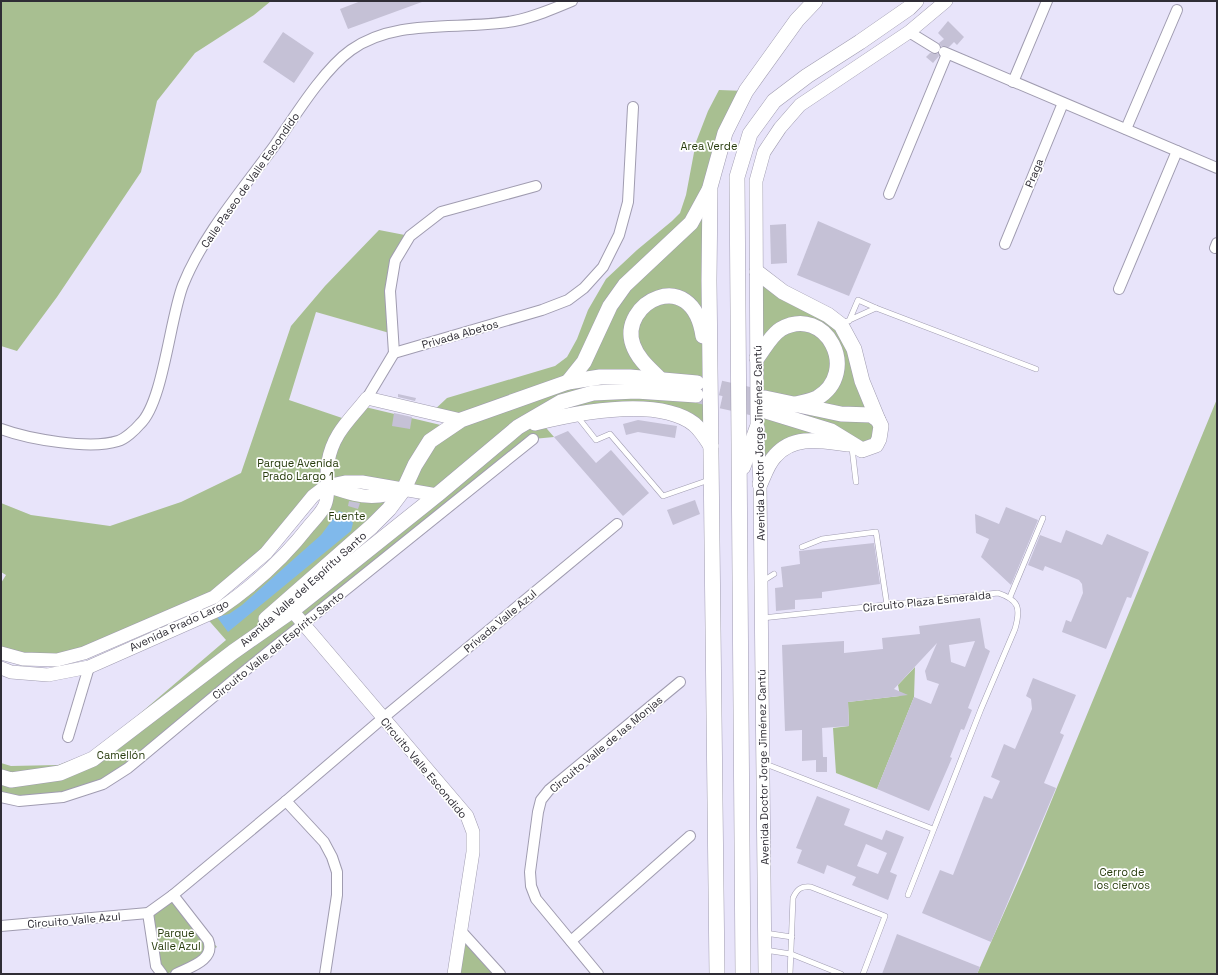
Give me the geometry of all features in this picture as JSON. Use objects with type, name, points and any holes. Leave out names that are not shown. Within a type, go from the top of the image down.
[{"type":"main road","points":[[568,382],[584,362],[610,306],[625,285],[691,223],[710,187],[725,134],[746,91],[797,20],[815,1]]},
{"type":"main road","name":"Avenida Doctor Jorge Jiménez Cantú","points":[[742,974],[737,176],[750,134],[774,101],[807,76],[909,8],[916,1]]},
{"type":"main road","points":[[710,187],[710,370],[717,974]]},
{"type":"main road","points":[[757,272],[783,292],[845,323],[854,349],[862,381],[878,420],[881,432],[876,445],[862,450],[851,445],[830,431],[766,405],[794,405],[840,414],[871,414],[878,420]]},
{"type":"main road","points":[[659,378],[640,360],[632,344],[632,322],[646,303],[665,295],[683,299],[696,310],[701,322],[710,370]]},
{"type":"main road","points":[[757,358],[770,339],[780,330],[801,323],[820,329],[829,338],[835,350],[838,365],[830,386],[817,398],[794,405]]},
{"type":"main road","name":"Avenida Valle del Espíritu Santo","points":[[1,777],[11,780],[60,773],[93,759],[234,652],[293,613],[438,495],[518,427],[561,402],[594,393],[696,389],[659,378],[600,377],[568,382],[455,424],[430,442],[415,465],[404,489],[389,509],[372,526],[260,624],[234,652]]},
{"type":"main road","points":[[518,427],[575,414],[604,410],[629,409],[666,412],[681,417],[693,424],[704,434],[711,446]]},
{"type":"main road","points":[[739,478],[757,428]]},
{"type":"main road","points":[[760,484],[774,456],[789,444],[805,440],[851,445]]},
{"type":"street","name":"Calle Paseo de Valle Escondido","points":[[1,429],[44,439],[86,445],[119,441],[142,423],[155,399],[174,316],[183,285],[203,246],[322,78],[350,50],[379,35],[409,29],[471,26],[515,21],[572,1]]},
{"type":"street","name":"Avenida Doctor Jorge Jiménez Cantú","points":[[765,974],[760,484],[757,428],[756,181],[764,152],[780,128],[800,105],[909,32],[946,1]]},
{"type":"street","points":[[1013,82],[1047,1]]},
{"type":"street","points":[[1126,130],[1177,10]]},
{"type":"street","points":[[909,32],[942,51],[1217,168]]},
{"type":"street","points":[[888,194],[942,51]]},
{"type":"street","name":"Praga","points":[[1005,244],[1063,103]]},
{"type":"street","name":"Privada Abetos","points":[[394,352],[542,310],[568,300],[584,288],[603,267],[619,235],[626,208],[630,178],[633,107]]},
{"type":"street","points":[[1119,289],[1177,151]]},
{"type":"street","points":[[394,352],[390,291],[395,261],[410,236],[440,212],[536,186]]},
{"type":"street","name":"Avenida Prado Largo","points":[[1,668],[11,672],[48,675],[89,667],[218,610],[234,599],[293,547],[324,506],[327,497],[326,486],[328,462],[333,441],[348,420],[364,402],[394,352]]},
{"type":"street","points":[[364,402],[455,424]]},
{"type":"street","name":"Circuito Valle del Espíritu Santo","points":[[1,797],[19,801],[63,797],[103,784],[128,768],[533,439]]},
{"type":"street","points":[[326,486],[344,492],[373,497],[388,496],[404,489],[438,495]]},
{"type":"street","name":"Avenida Prado Largo","points":[[1,653],[23,659],[57,660],[84,653],[214,597],[266,553],[313,496],[326,486]]},
{"type":"street","name":"Privada Valle Azul","points":[[383,718],[617,524]]},
{"type":"street","name":"Circuito Valle Escondido","points":[[293,613],[467,816],[473,832],[473,852],[454,974]]},
{"type":"street","points":[[108,643],[114,655]]},
{"type":"street","points":[[68,737],[89,667]]},
{"type":"street","name":"Circuito Valle de las Monjas","points":[[598,974],[536,899],[531,886],[530,872],[538,812],[542,800],[549,790],[680,682]]},
{"type":"street","points":[[162,974],[156,966],[148,913],[173,895],[383,718]]},
{"type":"street","points":[[286,801],[324,842],[332,857],[337,872],[337,895],[325,974]]},
{"type":"street","points":[[571,941],[690,836]]},
{"type":"street","points":[[173,895],[208,940],[211,947],[209,954],[204,959],[176,974]]},
{"type":"street","name":"Circuito Valle Azul","points":[[1,926],[148,913]]},
{"type":"street","points":[[461,931],[500,974]]},
{"type":"lane","points":[[845,323],[858,300],[1036,369]]},
{"type":"lane","points":[[845,323],[876,308]]},
{"type":"lane","points":[[575,414],[596,440],[610,434],[663,496],[712,479]]},
{"type":"lane","points":[[851,445],[856,482]]},
{"type":"lane","points":[[908,895],[933,829],[1015,629],[1018,617],[1018,606],[1010,597],[1043,518]]},
{"type":"lane","points":[[802,547],[822,539],[876,532],[887,605]]},
{"type":"lane","points":[[760,583],[774,574]]},
{"type":"lane","name":"Circuito Plaza Esmeralda","points":[[761,618],[986,594],[998,594],[1010,597]]},
{"type":"lane","points":[[763,763],[933,829]]},
{"type":"lane","points":[[790,974],[794,898],[796,890],[803,886],[811,886],[885,916],[863,974]]},
{"type":"lane","points":[[764,933],[792,937]]},
{"type":"lane","points":[[764,950],[792,954],[841,974]]},
{"type":"green space","points":[[1,1],[271,1],[254,15],[195,53],[157,101],[141,172],[57,297],[17,351],[1,346]]},
{"type":"green space","points":[[719,90],[746,91],[710,187],[710,370],[697,383],[696,395],[710,413],[711,446],[693,424],[666,413],[541,422],[554,437],[533,439],[128,768],[63,797],[1,797],[1,763],[11,766],[58,765],[88,754],[116,734],[226,640],[204,615],[218,610],[325,507],[326,486],[229,585],[57,660],[1,651],[1,583],[6,575],[1,572],[1,503],[31,515],[110,526],[181,502],[241,473],[291,326],[325,286],[379,230],[410,236],[395,261],[393,334],[316,312],[289,400],[348,420],[361,406],[449,427],[460,421],[430,414],[447,398],[555,366],[567,357],[577,339],[588,310],[606,279],[680,213],[686,195],[696,142],[708,111]],"holes":[[[376,483],[403,488],[344,492]],[[404,489],[437,495],[261,624]]]},
{"type":"green space","points":[[757,272],[841,325],[881,426],[876,445],[789,444],[760,484],[757,428]]},
{"type":"green space","name":"Cerro de los ciervos","points":[[1217,399],[1217,974],[977,974],[1025,865]]},
{"type":"green space","points":[[915,667],[914,697],[877,789],[836,773],[833,728],[849,726],[848,702],[900,696],[898,685]]},
{"type":"green space","name":"Parque Valle Azul","points":[[173,897],[217,947],[167,974],[155,974],[149,914]]},
{"type":"green space","points":[[461,931],[500,974],[454,974]]},
{"type":"water","points":[[339,511],[346,514],[353,523],[351,531],[228,632],[217,617],[229,614],[242,605],[321,535]]},
{"type":"building","points":[[361,1],[422,2],[348,29],[340,9]]},
{"type":"building","points":[[948,21],[964,37],[957,45],[954,42],[949,47],[941,46],[939,43],[944,39],[938,33]]},
{"type":"building","points":[[283,32],[314,53],[294,83],[263,62]]},
{"type":"building","points":[[930,53],[938,54],[939,56],[933,63],[926,57]]},
{"type":"building","points":[[818,221],[871,244],[849,296],[797,275]]},
{"type":"building","points":[[786,224],[787,263],[771,264],[770,225]]},
{"type":"building","points":[[398,394],[416,398],[415,401],[398,397]]},
{"type":"building","points":[[394,413],[412,417],[410,429],[392,426]]},
{"type":"building","points":[[638,420],[677,426],[675,438],[638,432],[626,435],[623,424]]},
{"type":"building","points":[[568,431],[596,463],[611,450],[649,493],[623,516],[554,437]]},
{"type":"building","points":[[695,500],[700,514],[673,525],[667,510]]},
{"type":"building","points":[[349,501],[360,503],[358,509],[348,506]]},
{"type":"building","points":[[1006,507],[1038,520],[1011,585],[981,557],[989,539],[976,533],[975,514],[999,524]]},
{"type":"building","points":[[1066,530],[1102,545],[1107,534],[1149,552],[1131,598],[1127,597],[1106,649],[1062,632],[1066,620],[1071,622],[1083,593],[1082,584],[1079,580],[1045,566],[1043,571],[1028,565],[1040,535],[1061,543]]},
{"type":"building","points":[[874,543],[880,584],[822,592],[822,598],[795,600],[795,609],[776,611],[775,588],[783,587],[781,567],[800,564],[799,551]]},
{"type":"building","points":[[980,618],[985,648],[990,651],[968,708],[972,710],[964,730],[961,729],[950,757],[952,758],[929,811],[877,789],[914,697],[931,704],[939,684],[927,680],[925,671],[937,643],[894,689],[908,695],[848,702],[849,726],[822,728],[823,757],[827,757],[827,772],[816,772],[816,760],[802,761],[802,730],[785,731],[782,645],[844,641],[844,653],[883,649],[882,638],[920,634],[919,626]],"holes":[[[975,641],[965,667],[951,662],[949,645]]]},
{"type":"building","points":[[1033,678],[1076,695],[1060,733],[1064,735],[1044,783],[1056,788],[991,942],[922,913],[940,870],[953,875],[984,796],[992,799],[1000,781],[991,777],[1004,744],[1015,749],[1032,709],[1031,699],[1026,696]]},
{"type":"building","points":[[817,796],[850,809],[844,825],[882,840],[886,830],[904,837],[890,872],[897,875],[888,900],[852,885],[856,877],[827,865],[824,874],[797,863],[802,850],[796,848]],"holes":[[[866,844],[887,853],[878,874],[857,866]]]},
{"type":"building","points":[[897,934],[980,967],[977,974],[882,974]]},
{"type":"tunnel","points":[[698,383],[765,398]]},
{"type":"tunnel","points":[[699,396],[766,411]]},
{"type":"park label","name":"Area Verde","points":[[709,146]]},
{"type":"park label","name":"Parque Avenida Prado Largo 1","points":[[298,469]]},
{"type":"park label","name":"Fuente","points":[[347,516]]},
{"type":"park label","name":"Camellón","points":[[121,755]]}]
